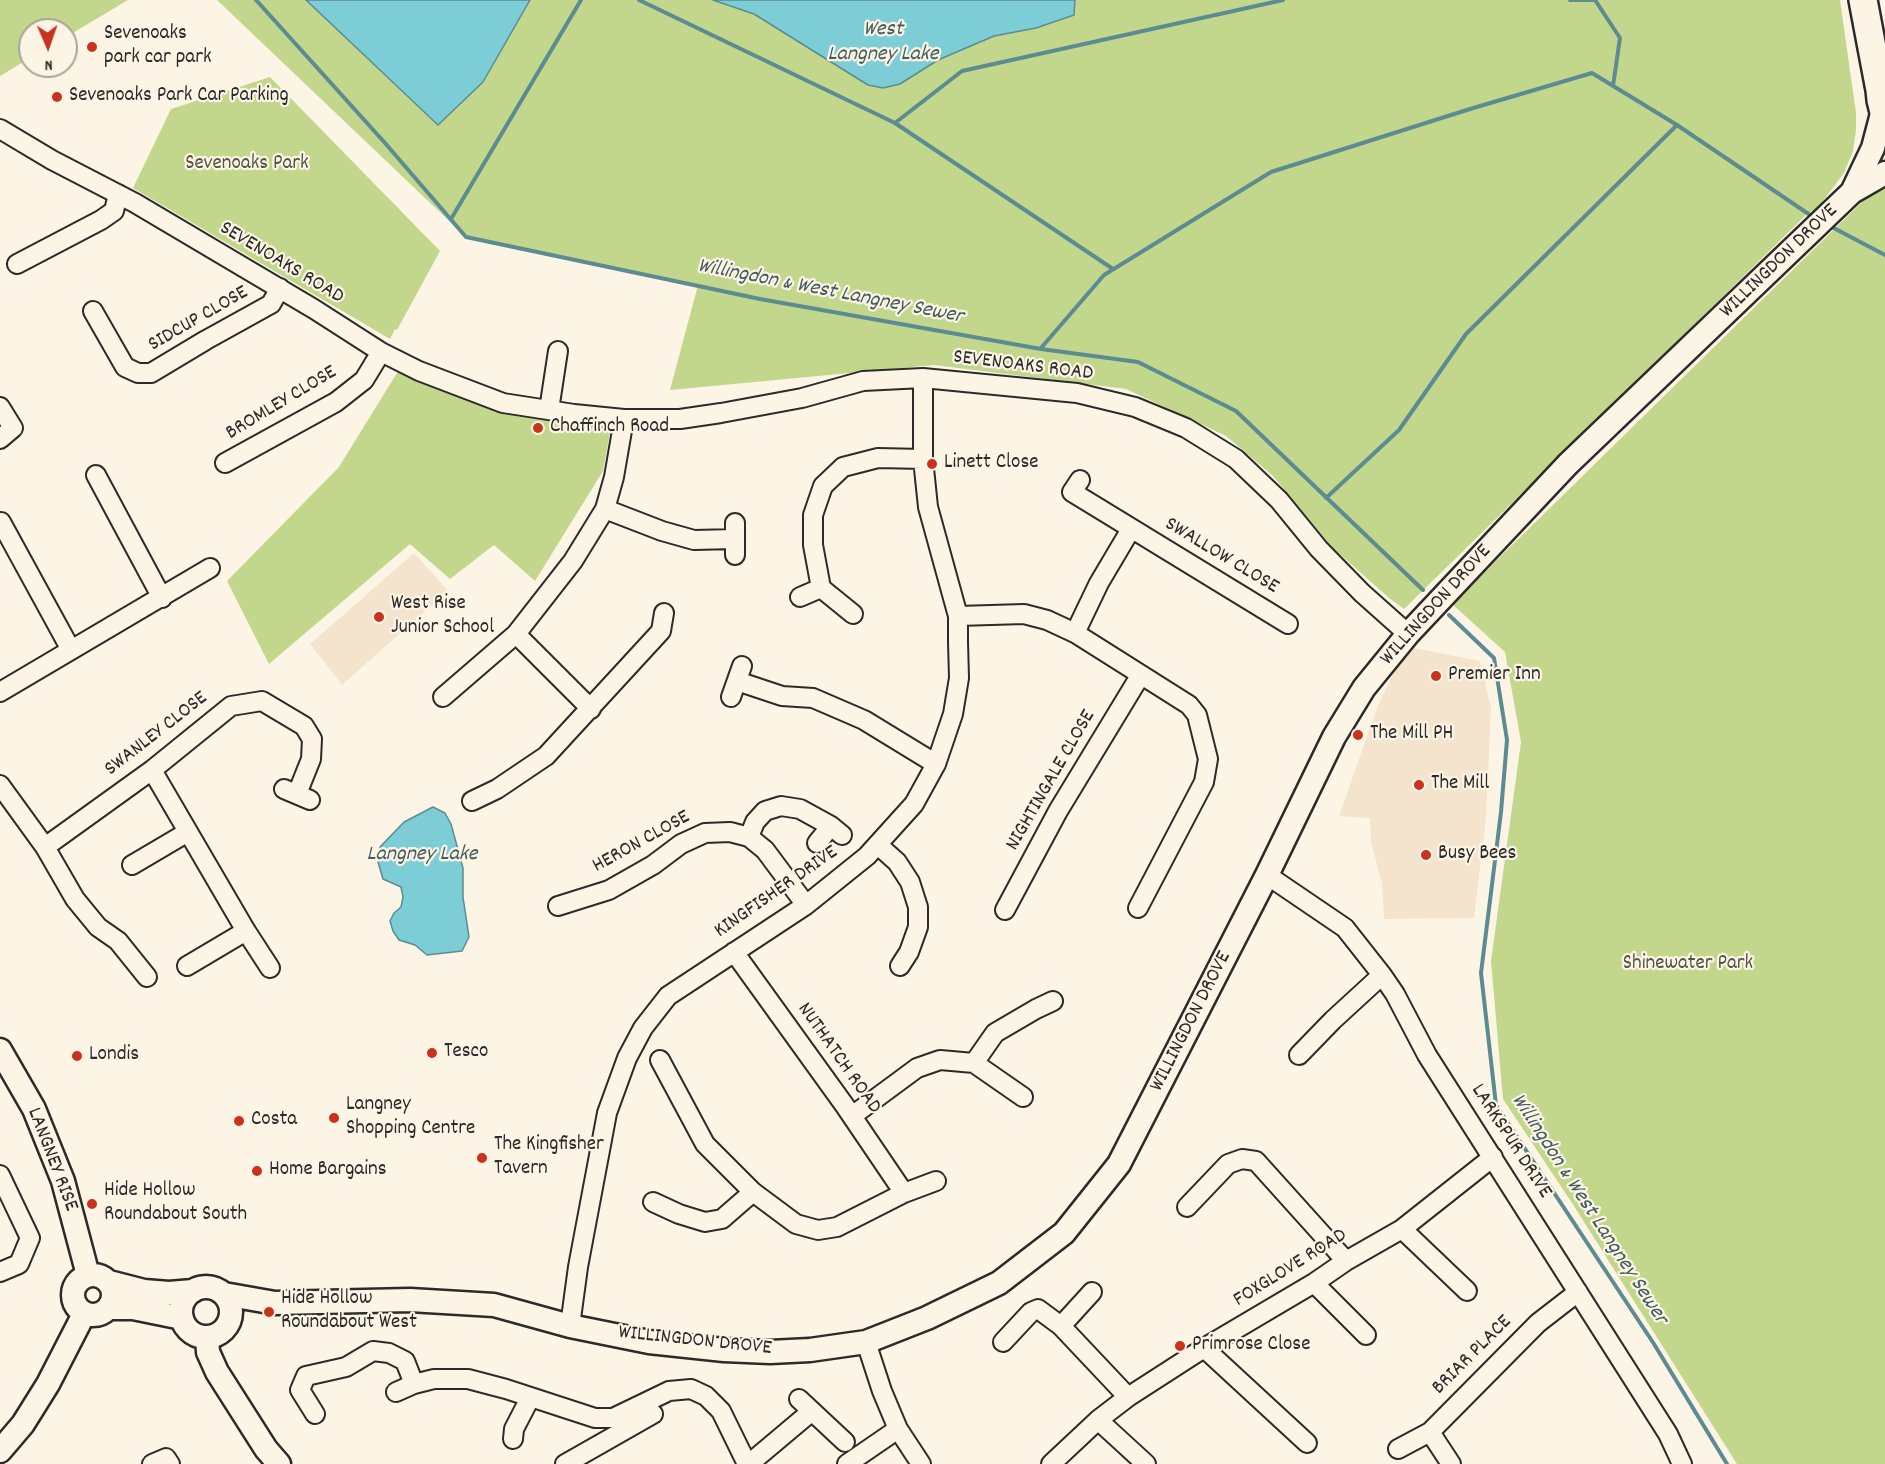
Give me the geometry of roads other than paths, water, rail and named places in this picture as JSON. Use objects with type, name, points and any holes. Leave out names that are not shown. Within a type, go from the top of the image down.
[{"type":"highway","points":[[1863,0],[1883,97]]},
{"type":"main road","name":"WILLINGDON DROVE","points":[[1844,200],[1873,148],[1883,97]]},
{"type":"main road","name":"WILLINGDON DROVE","points":[[224,1294],[275,1303],[410,1299],[494,1305],[570,1326],[649,1342],[770,1352],[810,1350],[866,1342],[927,1318],[999,1283],[1064,1233],[1119,1164],[1267,875],[1334,737],[1364,688],[1408,634],[1568,464],[1844,200],[1885,173]]},
{"type":"main road","name":"LANGNEY RISE","points":[[0,1050],[34,1109],[99,1279]]},
{"type":"main road","points":[[99,1279],[114,1295],[109,1308],[98,1316],[84,1314],[74,1304],[73,1290],[82,1278],[99,1279],[144,1291],[169,1293],[209,1287],[224,1294],[231,1307],[230,1321],[221,1332],[207,1337],[194,1334],[189,1330],[182,1318],[183,1303],[193,1291]]},
{"type":"main road","name":"WILLINGDON DROVE","points":[[230,1321],[275,1303]]},
{"type":"main road","points":[[109,1308],[133,1308],[182,1318]]},
{"type":"main road","points":[[0,1451],[23,1424],[48,1383],[84,1314]]},
{"type":"main road","points":[[207,1337],[208,1352],[217,1372],[266,1449],[279,1464]]},
{"type":"street","name":"SEVENOAKS ROAD","points":[[0,129],[280,288],[381,352],[419,371],[503,403],[624,419],[680,419],[802,398],[863,381],[923,378],[1077,393],[1135,407],[1186,428],[1236,459],[1279,500],[1319,549],[1362,593],[1408,634]]},
{"type":"street","points":[[17,264],[114,211],[118,194]]},
{"type":"street","name":"SIDCUP CLOSE","points":[[93,311],[125,367],[138,373],[152,374],[206,340],[271,304],[280,288]]},
{"type":"street","points":[[549,410],[558,351]]},
{"type":"street","name":"BROMLEY CLOSE","points":[[225,463],[336,402],[364,380],[381,352]]},
{"type":"street","name":"KINGFISHER DRIVE","points":[[570,1326],[578,1267],[607,1113],[627,1058],[643,1028],[668,996],[806,905],[847,874],[878,845],[914,804],[936,764],[953,714],[959,678],[958,616],[928,507],[923,459],[923,378]]},
{"type":"street","points":[[0,407],[13,428],[0,438]]},
{"type":"street","points":[[443,697],[516,634],[573,561],[604,509],[614,477],[624,419]]},
{"type":"street","points":[[853,614],[821,588],[813,544],[813,515],[823,486],[843,467],[878,458],[923,459]]},
{"type":"street","points":[[96,475],[162,598]]},
{"type":"street","name":"SWALLOW CLOSE","points":[[1080,480],[1072,492],[1288,624]]},
{"type":"street","points":[[604,509],[662,531],[694,540],[735,539]]},
{"type":"street","points":[[1,522],[71,650]]},
{"type":"street","name":"SWALLOW CLOSE","points":[[1076,633],[1099,583],[1131,529]]},
{"type":"street","points":[[0,692],[210,568]]},
{"type":"street","points":[[800,597],[821,588]]},
{"type":"street","points":[[958,616],[1024,614],[1047,620],[1076,633],[1140,676],[1189,705],[1197,716],[1208,759],[1204,782],[1138,908]]},
{"type":"street","points":[[472,801],[497,789],[546,756],[667,628]]},
{"type":"street","points":[[516,634],[591,709]]},
{"type":"street","name":"NIGHTINGALE CLOSE","points":[[1005,910],[1058,811],[1140,676]]},
{"type":"street","points":[[737,681],[782,696],[813,698],[864,720],[936,764]]},
{"type":"street","name":"SWANLEY CLOSE","points":[[45,847],[152,770],[231,706],[262,701],[304,726],[312,739],[311,759],[297,794]]},
{"type":"street","points":[[152,770],[270,968]]},
{"type":"street","points":[[0,785],[45,847],[75,899],[98,927],[118,941],[147,977]]},
{"type":"street","points":[[806,905],[765,850],[750,837],[755,822],[765,811],[781,806],[800,809],[837,831],[817,843]]},
{"type":"street","points":[[132,865],[188,832]]},
{"type":"street","name":"HERON CLOSE","points":[[558,906],[609,890],[681,844],[705,833],[730,832],[750,837]]},
{"type":"street","points":[[878,845],[897,862],[910,882],[918,907],[918,927],[909,952],[900,966]]},
{"type":"street","name":"LARKSPUR DRIVE","points":[[1267,875],[1345,928],[1382,975],[1395,994],[1427,1055],[1494,1157],[1668,1434],[1682,1464]]},
{"type":"street","points":[[187,966],[246,931]]},
{"type":"street","name":"NUTHATCH ROAD","points":[[734,951],[904,1193]]},
{"type":"street","points":[[1299,1055],[1332,1020],[1382,975]]},
{"type":"street","points":[[974,1062],[995,1033],[1053,1001]]},
{"type":"street","points":[[660,1060],[705,1144],[753,1192],[795,1224],[818,1230],[837,1227],[904,1193],[936,1181]]},
{"type":"street","points":[[852,1116],[917,1068],[940,1060],[974,1062],[1023,1097]]},
{"type":"street","name":"FOXGLOVE ROAD","points":[[1051,1464],[1098,1420],[1128,1397],[1204,1348],[1402,1229],[1494,1157]]},
{"type":"street","points":[[1187,1207],[1228,1164],[1242,1158],[1256,1161],[1346,1261]]},
{"type":"street","points":[[0,1175],[30,1238],[19,1264],[0,1272]]},
{"type":"street","points":[[652,1202],[705,1222],[722,1219],[753,1192]]},
{"type":"street","points":[[1402,1229],[1467,1291]]},
{"type":"street","points":[[1314,1283],[1366,1335]]},
{"type":"street","points":[[1061,1326],[1092,1292]]},
{"type":"street","name":"BRIAR PLACE","points":[[1398,1449],[1430,1432],[1538,1323],[1578,1292]]},
{"type":"street","points":[[1003,1342],[1031,1312],[1038,1309],[1061,1326],[1128,1397]]},
{"type":"street","points":[[866,1342],[898,1430],[921,1464]]},
{"type":"street","points":[[1204,1348],[1307,1443]]},
{"type":"street","points":[[315,1414],[300,1390],[306,1376],[346,1367],[373,1351],[389,1353],[405,1361],[414,1384]]},
{"type":"street","points":[[396,1392],[434,1379],[468,1379],[595,1418],[613,1418],[669,1390],[691,1389],[706,1396],[721,1411],[748,1464],[806,1405],[845,1442]]},
{"type":"street","points":[[508,1432],[530,1398]]},
{"type":"street","points":[[565,1464],[653,1414]]},
{"type":"street","points":[[1098,1420],[1146,1464]]},
{"type":"street","points":[[848,1464],[898,1430]]},
{"type":"street","points":[[1430,1432],[1451,1464]]},
{"type":"street","points":[[152,1464],[166,1458],[170,1464]]},
{"type":"water","points":[[306,0],[530,0],[483,82],[438,125]]},
{"type":"water","name":"West Langney Lake","points":[[713,0],[1075,0],[1074,15],[1036,28],[994,36],[938,60],[900,84],[883,88],[868,85],[754,14]]},
{"type":"water","name":"Langney Lake","points":[[433,807],[445,813],[451,824],[463,868],[463,897],[469,937],[462,951],[427,955],[415,945],[399,940],[393,931],[390,921],[401,907],[403,897],[401,887],[383,879],[378,862],[380,847],[404,822]]},
{"type":"waterway","name":"Willingdon & West Langney Sewer","points":[[256,0],[466,237],[760,299],[1041,349],[1138,362],[1236,411],[1423,590]]},
{"type":"waterway","points":[[451,219],[581,0]]},
{"type":"waterway","points":[[639,0],[895,123],[1113,269]]},
{"type":"waterway","points":[[895,123],[962,71],[1283,0]]},
{"type":"waterway","points":[[1570,0],[1595,0]]},
{"type":"waterway","points":[[1595,0],[1620,38],[1613,86]]},
{"type":"waterway","points":[[1041,348],[1104,275],[1271,172],[1592,73],[1677,125],[1813,217]]},
{"type":"waterway","points":[[1326,498],[1399,430],[1466,334],[1677,125]]},
{"type":"waterway","points":[[1828,225],[1885,255]]},
{"type":"waterway","name":"Willingdon & West Langney Sewer","points":[[1449,615],[1494,658],[1507,740],[1501,812],[1481,973],[1496,1105],[1654,1344],[1727,1464]]},
{"type":"place","name":"Sevenoaks park car park","points":[[92,47]]},
{"type":"place","name":"Sevenoaks Park Car Parking","points":[[57,97]]},
{"type":"place","name":"Chaffinch Road","points":[[538,428]]},
{"type":"place","name":"Linett Close","points":[[932,464]]},
{"type":"place","name":"West Rise Junior School","points":[[379,617]]},
{"type":"place","name":"Premier Inn","points":[[1436,676]]},
{"type":"place","name":"The Mill PH","points":[[1358,735]]},
{"type":"place","name":"The Mill","points":[[1419,785]]},
{"type":"place","name":"Busy Bees","points":[[1426,855]]},
{"type":"place","name":"Tesco","points":[[432,1053]]},
{"type":"place","name":"Londis","points":[[77,1056]]},
{"type":"place","name":"Langney Shopping Centre","points":[[334,1118]]},
{"type":"place","name":"Costa","points":[[239,1121]]},
{"type":"place","name":"The Kingfisher Tavern","points":[[482,1158]]},
{"type":"place","name":"Home Bargains","points":[[257,1171]]},
{"type":"place","name":"Hide Hollow Roundabout South","points":[[92,1204]]},
{"type":"place","name":"Hide Hollow Roundabout West","points":[[269,1312]]},
{"type":"place","name":"Primrose Close","points":[[1180,1346]]},
{"type":"park label","name":"Sevenoaks Park","points":[[247,165]]},
{"type":"park label","name":"Shinewater Park","points":[[1688,965]]}]
